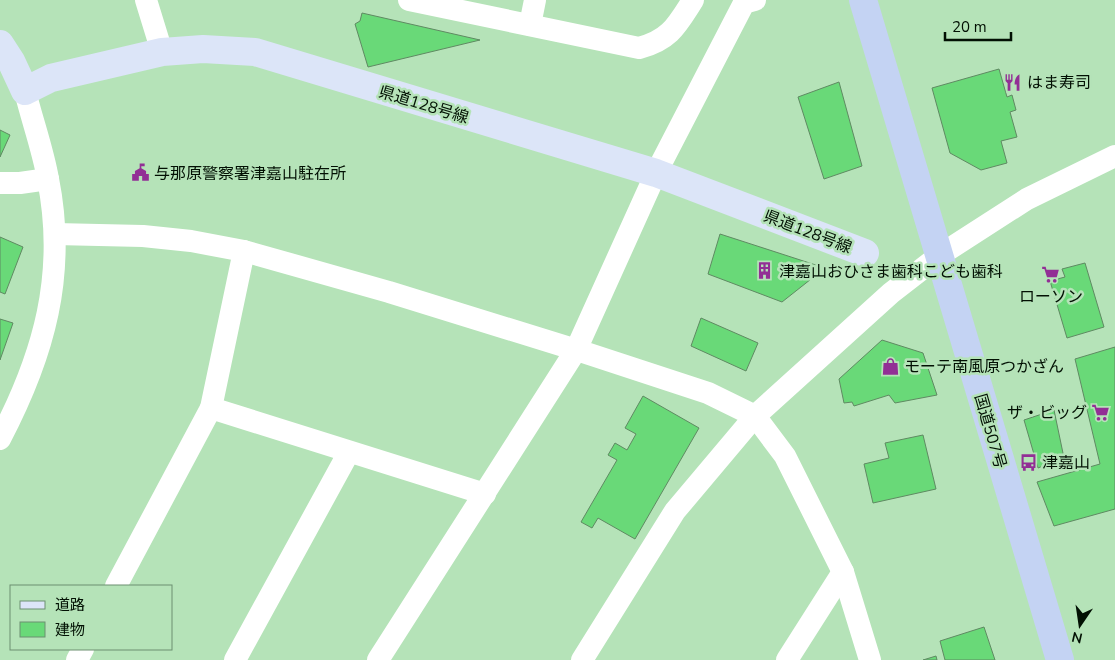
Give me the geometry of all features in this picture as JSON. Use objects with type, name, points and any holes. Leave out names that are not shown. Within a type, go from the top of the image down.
[{"type":"highway","name":"国道507号","points":[[863,0],[1060,660]]},
{"type":"main road","name":"県道128号線","points":[[25,91],[51,78],[162,52],[203,49],[255,52],[656,173],[865,253]]},
{"type":"main road","points":[[4,58],[25,91]]},
{"type":"street","points":[[146,0],[162,52]]},
{"type":"street","points":[[413,0],[501,9],[530,25],[640,48],[654,44],[671,34],[693,0]]},
{"type":"street","points":[[530,25],[535,0]]},
{"type":"street","points":[[378,660],[576,350],[656,173],[744,3],[755,0]]},
{"type":"street","points":[[0,439],[21,399],[36,362],[47,323],[54,278],[55,234],[48,179],[25,91]]},
{"type":"street","points":[[582,660],[675,511],[755,416],[891,293],[940,255],[1027,199],[1115,156]]},
{"type":"street","points":[[0,183],[20,183],[48,179]]},
{"type":"street","points":[[55,234],[143,236],[190,241],[244,251],[389,292],[576,350],[708,393],[755,416],[785,456],[843,572],[870,660]]},
{"type":"street","points":[[117,585],[211,408],[244,251]]},
{"type":"street","points":[[211,408],[485,494]]},
{"type":"street","points":[[236,660],[349,452]]},
{"type":"street","points":[[787,660],[843,572]]},
{"type":"building","points":[[362,13],[480,40],[368,67],[355,24],[360,21]]},
{"type":"building","points":[[999,69],[1007,97],[1012,95],[1016,110],[1010,112],[1017,137],[1001,141],[1007,163],[981,170],[950,153],[932,88]]},
{"type":"building","points":[[839,82],[862,166],[824,179],[798,97]]},
{"type":"building","points":[[0,130],[10,135],[0,157]]},
{"type":"building","name":"津嘉山おひさま歯科こども歯科","points":[[720,234],[825,268],[782,302],[708,274]]},
{"type":"building","points":[[0,237],[23,247],[5,294],[0,292]]},
{"type":"building","points":[[1085,263],[1104,327],[1067,338],[1050,281],[1065,277],[1062,269]]},
{"type":"building","points":[[701,318],[758,343],[746,371],[691,346]]},
{"type":"building","points":[[0,319],[13,323],[0,360]]},
{"type":"building","name":"モーテ南風原つかざん","points":[[882,340],[923,353],[937,395],[895,403],[889,395],[854,406],[852,402],[844,403],[839,379]]},
{"type":"building","name":"ザ・ビッグ","points":[[1115,347],[1115,509],[1054,526],[1037,482],[1100,464],[1075,359]]},
{"type":"building","points":[[643,396],[699,428],[635,539],[598,518],[592,528],[581,522],[617,460],[608,455],[615,443],[627,450],[636,434],[625,428]]},
{"type":"building","points":[[1054,410],[1064,458],[1038,468],[1024,420]]},
{"type":"building","points":[[923,435],[936,489],[873,503],[864,464],[889,458],[885,443]]},
{"type":"building","points":[[984,627],[995,660],[945,660],[940,641]]},
{"type":"building","points":[[936,656],[937,660],[923,660]]},
{"type":"place","name":"はま寿司","points":[[1013,82]]},
{"type":"place","name":"与那原警察署津嘉山駐在所","points":[[140,173]]},
{"type":"place","name":"津嘉山おひさま歯科こども歯科","points":[[765,271]]},
{"type":"place","name":"ローソン","points":[[1051,275]]},
{"type":"place","name":"モーテ南風原つかざん","points":[[890,366]]},
{"type":"place","name":"ザ・ビッグ","points":[[1101,412]]},
{"type":"place","name":"津嘉山","points":[[1028,462]]}]
